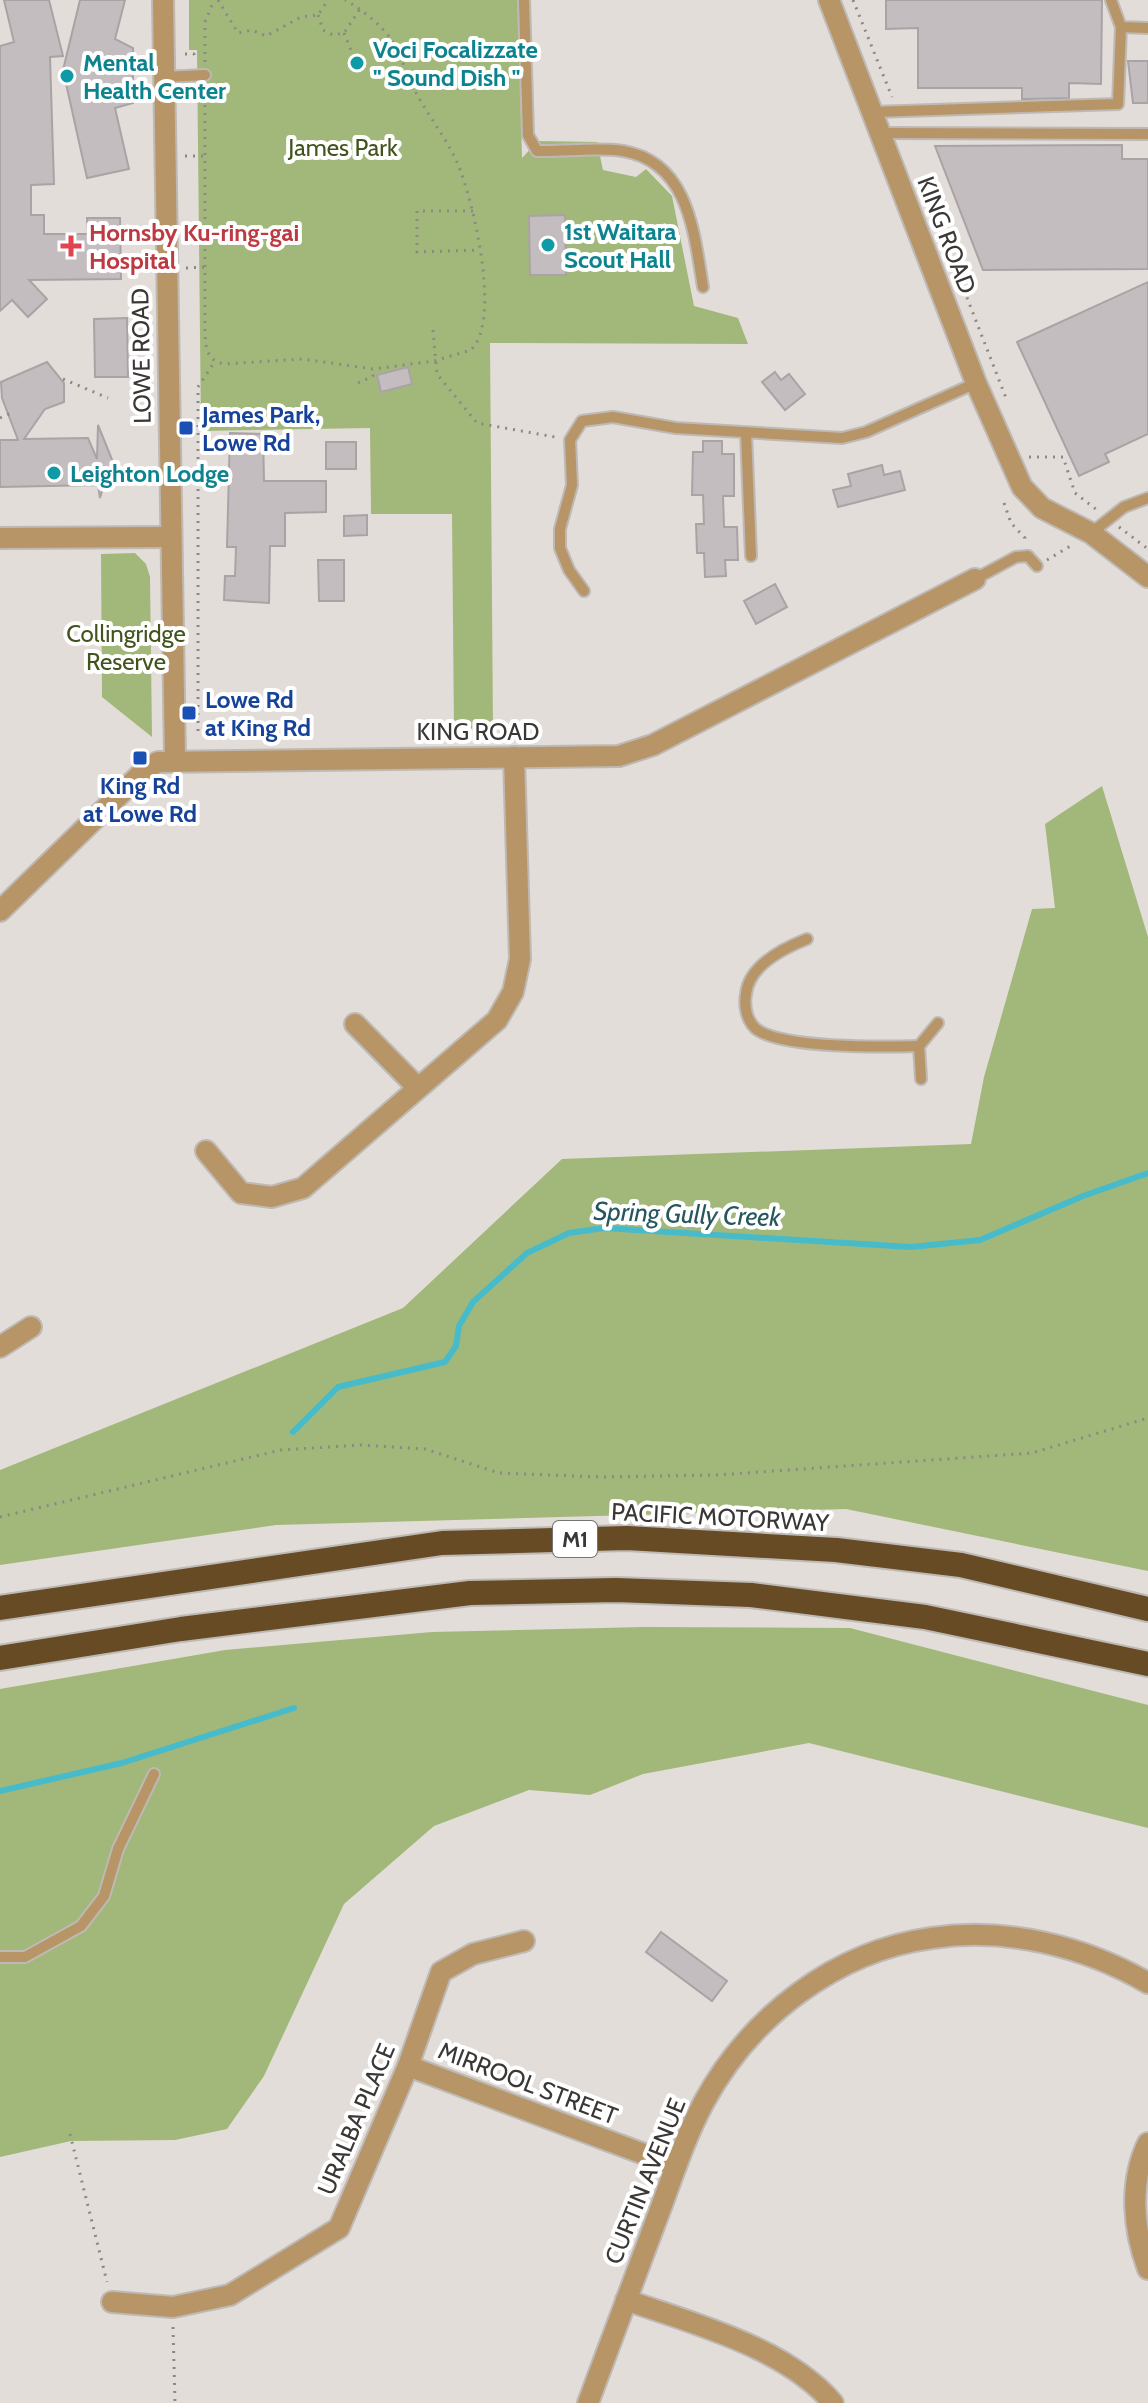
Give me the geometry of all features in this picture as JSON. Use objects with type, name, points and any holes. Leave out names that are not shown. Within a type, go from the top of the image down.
[{"type":"highway","name":"PACIFIC MOTORWAY","points":[[0,1608],[442,1543],[627,1538],[836,1550],[961,1565],[1148,1609]]},
{"type":"highway","name":"M1","points":[[0,1658],[181,1629],[470,1593],[616,1590],[751,1595],[925,1617],[1148,1664]]},
{"type":"street","name":"LOWE ROAD","points":[[163,0],[175,759]]},
{"type":"street","name":"KING ROAD","points":[[829,0],[976,383],[1022,487],[1042,508],[1091,533]]},
{"type":"street","points":[[1091,533],[1148,577]]},
{"type":"street","points":[[0,538],[170,537]]},
{"type":"street","name":"KING ROAD","points":[[0,911],[146,769],[158,762],[175,759],[619,756],[653,745],[975,579]]},
{"type":"street","points":[[206,1151],[241,1193],[272,1197],[303,1188],[497,1020],[513,992],[520,959],[514,757]]},
{"type":"street","points":[[355,1024],[417,1087]]},
{"type":"street","points":[[0,1347],[31,1327]]},
{"type":"street","name":"CURTIN AVENUE","points":[[588,2403],[676,2166],[704,2102],[736,2052],[804,1988],[876,1951],[909,1941],[949,1935],[1012,1936],[1117,1965],[1148,1983]]},
{"type":"street","name":"URALBA PLACE","points":[[112,2302],[173,2307],[230,2295],[339,2228],[408,2066],[441,1972],[473,1954],[524,1941]]},
{"type":"street","name":"MIRROOL STREET","points":[[408,2066],[676,2166]]},
{"type":"street","points":[[1148,2143],[1135,2185],[1135,2208],[1139,2247],[1148,2269]]},
{"type":"street","points":[[626,2300],[745,2342],[821,2389],[833,2403]]},
{"type":"lane","points":[[524,0],[528,135],[537,151],[621,151],[646,157],[667,171],[692,218],[703,287]]},
{"type":"lane","points":[[873,112],[1118,104],[1121,27],[1111,0]]},
{"type":"lane","points":[[1121,27],[1148,28]]},
{"type":"lane","points":[[164,77],[205,75]]},
{"type":"lane","points":[[881,133],[1148,134]]},
{"type":"lane","points":[[584,591],[569,570],[560,548],[560,529],[572,485],[570,440],[582,421],[613,417],[676,428],[853,437],[976,383]]},
{"type":"lane","points":[[746,433],[751,556]]},
{"type":"lane","points":[[1091,533],[1124,507],[1148,498]]},
{"type":"lane","points":[[975,579],[1016,557],[1028,556],[1037,566]]},
{"type":"lane","points":[[807,939],[779,953],[751,976],[745,1001],[748,1018],[756,1029],[793,1040],[855,1047],[919,1046]]},
{"type":"lane","points":[[921,1079],[919,1046],[938,1023]]},
{"type":"lane","points":[[0,1957],[25,1957],[81,1926],[104,1896],[118,1849],[154,1774]]},
{"type":"path","points":[[328,0],[318,15],[301,17],[272,35],[252,30],[238,33],[216,0],[205,22],[206,348],[215,361],[224,364],[314,360],[373,369],[434,361],[471,350],[480,339],[484,317],[480,250],[473,211],[457,162],[414,90],[397,48],[360,9],[345,0]]},
{"type":"path","points":[[853,0],[898,111]]},
{"type":"path","points":[[318,15],[323,30],[333,35],[344,33],[360,9]]},
{"type":"path","points":[[344,33],[354,58]]},
{"type":"path","points":[[473,211],[417,211],[417,252],[480,250]]},
{"type":"path","points":[[964,290],[1007,401]]},
{"type":"path","points":[[433,330],[437,374],[477,423],[570,440]]},
{"type":"path","points":[[198,731],[198,387],[215,361]]},
{"type":"path","points":[[358,383],[373,376],[373,369]]},
{"type":"path","points":[[63,379],[108,398]]},
{"type":"path","points":[[0,418],[13,412]]},
{"type":"path","points":[[1028,457],[1063,457],[1075,493],[1148,549]]},
{"type":"path","points":[[1004,503],[1011,523],[1025,538],[1016,557]]},
{"type":"path","points":[[1037,566],[1091,533]]},
{"type":"path","points":[[0,1517],[281,1450],[360,1445],[425,1449],[499,1473],[602,1477],[716,1475],[1032,1453],[1148,1418]]},
{"type":"path","points":[[70,2134],[112,2302]]},
{"type":"path","points":[[173,2307],[175,2403]]},
{"type":"green space","name":"James Park","points":[[189,0],[518,0],[522,158],[538,141],[597,142],[603,170],[636,177],[646,169],[672,196],[694,306],[738,318],[748,344],[490,343],[493,729],[454,731],[452,514],[371,514],[370,428],[201,431],[197,50],[189,50]]},
{"type":"green space","name":"Collingridge Reserve","points":[[135,553],[146,564],[150,577],[152,737],[102,697],[101,554]]},
{"type":"green space","points":[[1102,786],[1148,937],[1148,1571],[846,1509],[276,1525],[0,1565],[0,1470],[403,1308],[562,1159],[971,1144],[984,1077],[1032,909],[1055,908],[1045,824]]},
{"type":"green space","points":[[643,1627],[850,1628],[1148,1705],[1148,1828],[809,1743],[643,1774],[590,1795],[529,1790],[434,1826],[344,1904],[264,2076],[227,2129],[175,2140],[71,2141],[0,2157],[0,1689],[225,1650],[432,1632]]},
{"type":"building","points":[[4,0],[49,0],[63,56],[50,57],[54,184],[31,185],[31,215],[44,215],[44,234],[88,234],[87,218],[120,218],[121,279],[29,280],[47,299],[28,317],[12,300],[0,311],[0,46],[14,42]]},
{"type":"building","points":[[80,0],[125,0],[115,39],[133,48],[133,103],[115,108],[129,169],[87,178],[63,70]]},
{"type":"building","points":[[886,0],[1102,0],[1101,84],[1069,83],[1069,98],[1028,99],[1022,99],[1022,88],[918,88],[918,28],[886,29]]},
{"type":"building","points":[[1128,61],[1148,61],[1148,103],[1133,103]]},
{"type":"building","points":[[1122,145],[1122,159],[1148,159],[1148,269],[983,270],[935,146]]},
{"type":"building","name":"1st Waitara Scout Hall","points":[[565,215],[566,275],[530,275],[529,216]]},
{"type":"building","points":[[1148,282],[1148,434],[1105,454],[1109,462],[1079,476],[1017,342]]},
{"type":"building","points":[[127,318],[128,377],[95,377],[94,319]]},
{"type":"building","name":"Leighton Lodge","points":[[47,362],[64,383],[64,402],[45,409],[24,439],[88,438],[97,459],[98,425],[113,462],[106,480],[109,485],[104,485],[100,498],[98,485],[0,487],[0,440],[18,440],[2,398],[1,382]]},
{"type":"building","points":[[408,367],[412,384],[381,392],[377,375]]},
{"type":"building","points":[[775,372],[781,380],[789,374],[805,394],[785,410],[762,382]]},
{"type":"building","points":[[230,433],[263,434],[264,481],[326,481],[326,512],[285,513],[285,546],[270,546],[269,603],[224,600],[225,576],[235,576],[236,547],[227,547]]},
{"type":"building","points":[[703,441],[722,441],[722,454],[734,454],[734,496],[723,496],[724,527],[737,527],[738,560],[725,560],[726,576],[705,577],[704,553],[697,553],[696,524],[704,524],[703,495],[692,495],[693,452],[703,452]]},
{"type":"building","points":[[326,442],[356,442],[356,469],[326,469]]},
{"type":"building","points":[[882,465],[884,475],[900,471],[905,490],[838,507],[833,490],[851,486],[848,474]]},
{"type":"building","points":[[367,515],[367,535],[344,536],[344,516]]},
{"type":"building","points":[[318,560],[344,560],[344,601],[319,601]]},
{"type":"building","points":[[775,584],[787,607],[756,624],[744,601]]},
{"type":"building","points":[[661,1932],[727,1981],[712,2001],[646,1952]]},
{"type":"waterway","name":"Spring Gully Creek","points":[[293,1432],[338,1387],[445,1362],[456,1346],[459,1326],[473,1302],[527,1253],[569,1233],[604,1228],[911,1247],[980,1240],[1083,1196],[1148,1173]]},
{"type":"waterway","points":[[0,1791],[122,1763],[294,1708]]},
{"type":"place","name":"Voci Focalizzate \" Sound Dish \"","points":[[357,63]]},
{"type":"place","name":"Mental Health Center","points":[[67,76]]},
{"type":"place","name":"1st Waitara Scout Hall","points":[[548,245]]},
{"type":"place","name":"Hornsby Ku-ring-gai Hospital","points":[[71,246]]},
{"type":"place","name":"James Park, Lowe Rd","points":[[186,428]]},
{"type":"place","name":"Leighton Lodge","points":[[54,473]]},
{"type":"place","name":"Lowe Rd at King Rd","points":[[189,713]]},
{"type":"place","name":"King Rd at Lowe Rd","points":[[140,758]]}]
